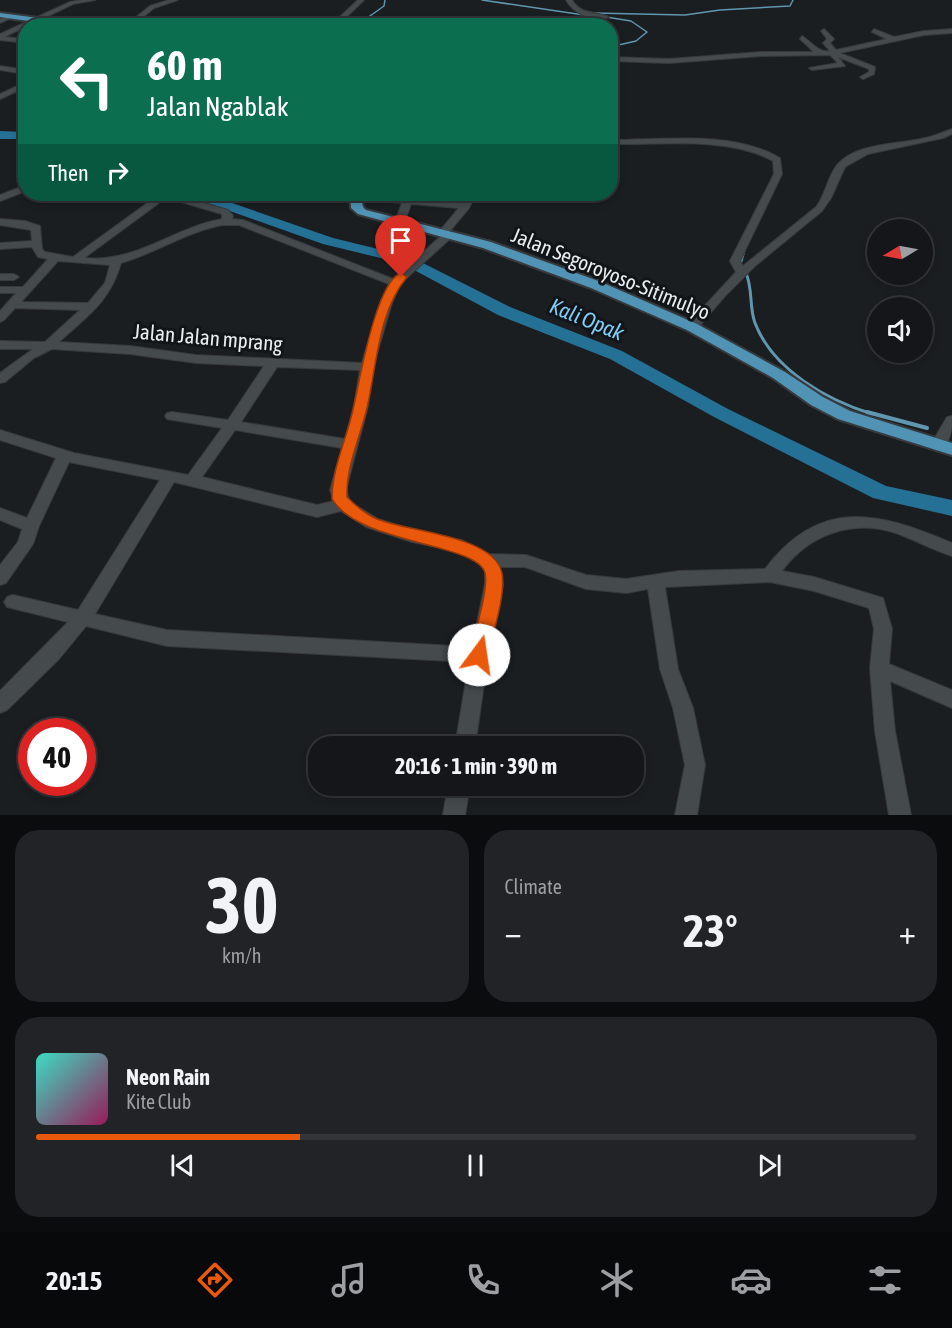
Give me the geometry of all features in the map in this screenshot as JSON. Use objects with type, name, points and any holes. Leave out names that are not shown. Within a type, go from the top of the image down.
[{"type":"main road","points":[[0,15],[29,18]]},
{"type":"main road","name":"Jalan Segoroyoso-Sitimulyo","points":[[356,201],[357,208],[362,212],[445,234],[544,265],[596,285],[692,327],[779,375],[816,401],[844,415],[945,448]]},
{"type":"street","points":[[40,18],[72,3],[92,0]]},
{"type":"street","points":[[138,18],[152,7],[175,0]]},
{"type":"street","points":[[342,18],[361,0]]},
{"type":"street","points":[[569,0],[570,4],[584,14],[606,17]]},
{"type":"street","points":[[0,21],[11,16]]},
{"type":"street","points":[[1,36],[18,28]]},
{"type":"street","points":[[812,68],[843,65],[827,45],[831,39],[824,31]]},
{"type":"street","points":[[874,31],[895,40]]},
{"type":"street","points":[[618,59],[669,61],[760,54],[834,53],[866,44],[924,33],[952,32]]},
{"type":"street","points":[[1,36],[18,39]]},
{"type":"street","points":[[802,41],[828,42]]},
{"type":"street","points":[[802,41],[805,54]]},
{"type":"street","points":[[802,41],[820,54]]},
{"type":"street","points":[[834,53],[870,66],[873,71],[863,77]]},
{"type":"street","points":[[0,68],[18,71]]},
{"type":"street","points":[[0,97],[18,88]]},
{"type":"street","points":[[692,327],[718,294],[741,271],[828,200],[831,184],[845,162],[875,150],[937,139],[952,131]]},
{"type":"street","points":[[618,142],[728,145],[770,155],[777,160],[778,174],[735,261],[741,271]]},
{"type":"street","points":[[0,198],[18,191]]},
{"type":"street","points":[[76,259],[156,201]]},
{"type":"street","points":[[188,201],[225,212],[228,216],[226,222]]},
{"type":"street","points":[[400,221],[408,201]]},
{"type":"street","points":[[430,201],[466,206]]},
{"type":"street","points":[[468,201],[430,252],[398,280],[386,303],[367,367],[361,406],[338,490],[343,505],[354,514],[380,526],[412,536],[461,546],[487,560],[526,561],[586,582],[626,586],[679,578],[770,575],[814,584],[877,603],[883,629],[879,668],[885,732],[900,815]]},
{"type":"street","points":[[0,222],[32,226],[37,231],[38,253],[56,257],[116,262],[188,230],[226,222],[247,224],[398,280]]},
{"type":"street","points":[[0,246],[37,244]]},
{"type":"street","points":[[0,318],[56,257]]},
{"type":"street","points":[[0,378],[30,355],[47,347],[90,307],[105,291],[116,262]]},
{"type":"street","points":[[0,277],[14,277]]},
{"type":"street","points":[[0,290],[26,290]]},
{"type":"street","points":[[13,304],[90,307]]},
{"type":"street","name":"Jalan Jalan mprang","points":[[0,345],[113,349],[196,358],[367,367]]},
{"type":"street","points":[[191,482],[273,362]]},
{"type":"street","points":[[172,416],[350,444]]},
{"type":"street","points":[[945,448],[952,420]]},
{"type":"street","points":[[0,435],[64,456],[221,486],[317,511],[343,505]]},
{"type":"street","points":[[0,578],[25,544],[31,526],[64,456]]},
{"type":"street","points":[[0,704],[66,638],[81,619],[109,579],[151,505],[170,477]]},
{"type":"street","points":[[0,514],[31,526]]},
{"type":"street","points":[[770,575],[782,556],[801,541],[822,529],[855,522],[895,526],[952,550]]},
{"type":"street","points":[[467,736],[479,655],[494,584],[493,571],[487,560]]},
{"type":"street","points":[[656,583],[669,669],[683,708],[695,765],[686,815]]},
{"type":"street","points":[[13,602],[167,638],[479,655]]},
{"type":"street","points":[[879,668],[952,699]]},
{"type":"street","points":[[454,815],[457,796]]},
{"type":"waterway","points":[[367,18],[384,6],[385,0]]},
{"type":"waterway","points":[[482,0],[584,15]]},
{"type":"waterway","points":[[593,13],[685,15],[720,10],[790,6],[793,0]]},
{"type":"waterway","points":[[606,17],[612,18]]},
{"type":"waterway","points":[[618,19],[631,21],[647,32],[636,41],[618,45]]},
{"type":"waterway","name":"Kali Opak","points":[[0,135],[18,136]]},
{"type":"waterway","name":"Kali Opak","points":[[215,201],[328,241],[406,260],[504,311],[616,355],[721,413],[881,493],[952,508]]},
{"type":"waterway","points":[[741,263],[745,249]]},
{"type":"waterway","points":[[746,273],[750,285],[755,323],[763,340],[775,355],[803,381],[837,400],[872,414]]},
{"type":"waterway","points":[[867,412],[927,428]]},
{"type":"route","points":[[401,277],[395,283],[386,303],[367,367],[361,406],[349,454],[339,480],[339,499],[354,514],[388,530],[461,546],[487,560],[493,571],[494,584],[479,655]]}]
